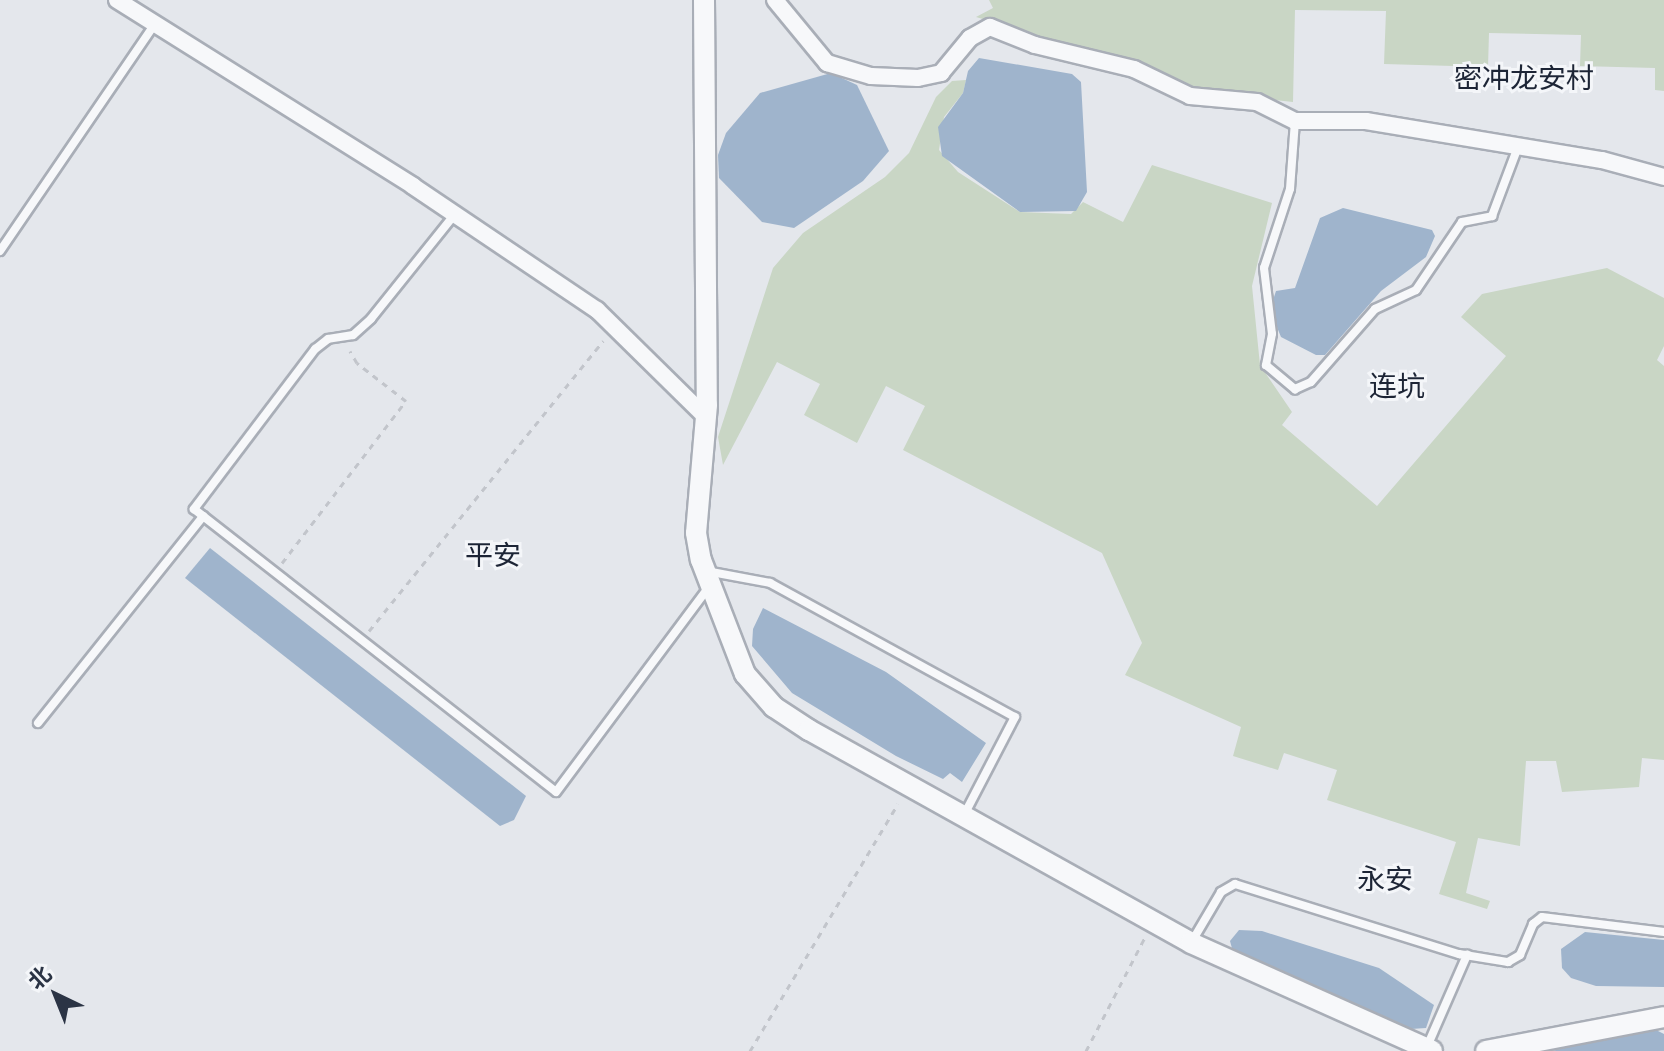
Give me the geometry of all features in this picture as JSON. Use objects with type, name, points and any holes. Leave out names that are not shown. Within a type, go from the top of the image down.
[{"type":"street","points":[[117,0],[455,214],[615,325],[706,417]]},
{"type":"street","points":[[704,0],[706,417],[696,533],[734,652],[756,690],[809,730],[1191,943],[1429,1050]]},
{"type":"street","points":[[775,0],[833,67],[871,76],[930,77],[946,71],[974,34],[990,27],[1035,45],[1134,69],[1190,96],[1257,102],[1295,121],[1366,121],[1602,160],[1664,177]]},
{"type":"street","points":[[1486,1051],[1664,1017]]},
{"type":"lane","points":[[0,251],[156,22]]},
{"type":"lane","points":[[1295,121],[1290,189],[1264,268],[1272,334],[1266,365],[1295,389],[1311,382],[1375,309],[1416,290],[1462,222],[1492,216],[1518,147]]},
{"type":"lane","points":[[455,214],[371,319],[353,335],[315,349],[194,509],[556,792],[708,578],[770,583],[1015,717],[963,816]]},
{"type":"lane","points":[[38,723],[203,516]]},
{"type":"lane","points":[[1191,943],[1221,892],[1235,884],[1467,955],[1514,960],[1533,924],[1542,917],[1664,932]]},
{"type":"lane","points":[[1429,1050],[1467,955]]},
{"type":"path","points":[[362,640],[615,325]]},
{"type":"path","points":[[275,572],[406,401],[357,363],[342,337]]},
{"type":"path","points":[[750,1051],[909,786]]},
{"type":"path","points":[[1086,1051],[1153,921]]},
{"type":"green space","points":[[989,0],[1664,0],[1664,91],[1655,90],[1655,68],[1580,66],[1581,35],[1489,33],[1488,67],[1384,64],[1386,11],[1295,10],[1293,102],[1202,92],[1140,66],[976,17],[993,8]]},
{"type":"green space","points":[[966,80],[963,93],[944,117],[939,150],[958,172],[1020,212],[1071,214],[1083,202],[1123,222],[1152,165],[1272,203],[1252,286],[1260,365],[1292,412],[1282,425],[1377,506],[1506,356],[1461,317],[1482,294],[1607,268],[1664,298],[1664,346],[1657,360],[1664,366],[1664,760],[1642,758],[1639,787],[1562,792],[1556,761],[1526,761],[1520,846],[1478,838],[1466,893],[1490,901],[1487,909],[1439,894],[1456,842],[1327,800],[1337,770],[1284,753],[1278,770],[1233,756],[1241,727],[1125,675],[1142,643],[1102,553],[903,450],[925,406],[886,386],[857,443],[804,415],[820,384],[777,362],[723,465],[718,437],[773,268],[803,233],[885,177],[909,153],[936,97],[952,81]]},
{"type":"water","points":[[979,58],[1072,74],[1081,82],[1087,192],[1076,211],[1020,212],[942,156],[938,127],[963,93],[968,71]]},
{"type":"water","points":[[831,73],[857,85],[889,151],[863,181],[794,228],[762,222],[719,178],[718,155],[726,133],[760,93]]},
{"type":"water","points":[[1343,208],[1432,230],[1435,236],[1426,257],[1381,291],[1325,355],[1316,355],[1281,337],[1272,315],[1274,297],[1276,291],[1295,288],[1320,218]]},
{"type":"water","points":[[210,548],[526,796],[514,820],[500,826],[185,578]]},
{"type":"water","points":[[763,608],[886,672],[986,743],[962,782],[950,773],[943,779],[896,756],[792,693],[752,646],[753,629]]},
{"type":"water","points":[[1239,930],[1262,931],[1379,968],[1434,1005],[1426,1028],[1411,1029],[1335,1003],[1233,952],[1230,941]]},
{"type":"water","points":[[1585,932],[1664,940],[1664,987],[1596,986],[1571,978],[1562,968],[1561,949]]},
{"type":"water","points":[[1650,1027],[1664,1034],[1664,1051],[1552,1051]]},
{"type":"district","name":"密冲龙安村","points":[[1524,78]]},
{"type":"district","name":"连坑","points":[[1397,386]]},
{"type":"district","name":"平安","points":[[493,555]]},
{"type":"district","name":"永安","points":[[1385,879]]}]
